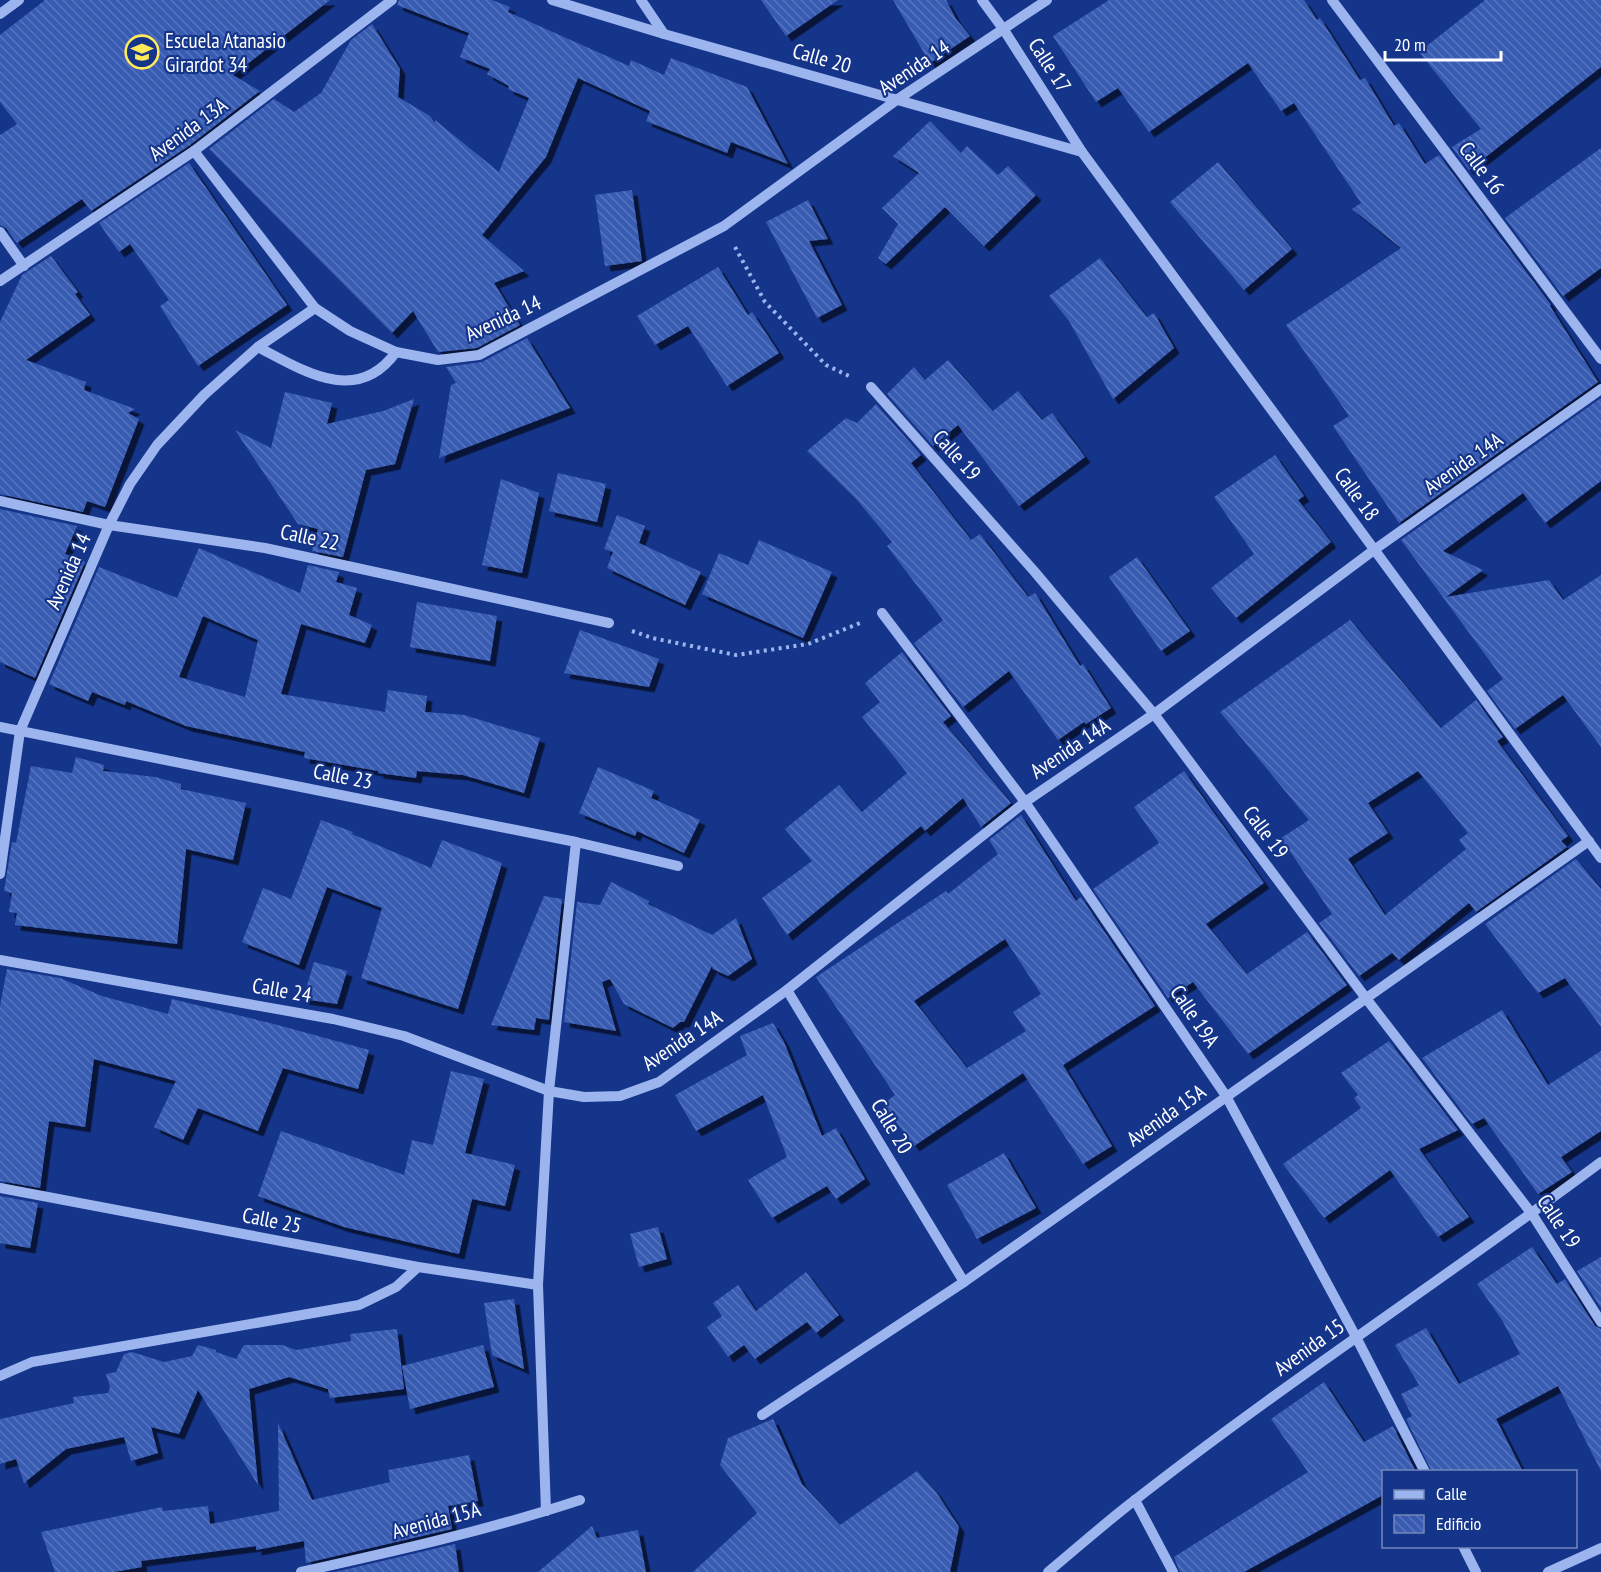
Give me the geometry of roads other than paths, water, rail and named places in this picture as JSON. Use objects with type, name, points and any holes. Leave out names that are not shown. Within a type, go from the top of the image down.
[{"type":"street","points":[[0,14],[19,0]]},
{"type":"street","name":"Avenida 13A","points":[[0,281],[194,151],[392,0]]},
{"type":"street","name":"Calle 20","points":[[552,0],[664,34],[1083,152]]},
{"type":"street","points":[[640,0],[664,34]]},
{"type":"street","name":"Calle 17","points":[[982,0],[1083,152]]},
{"type":"street","name":"Avenida 14","points":[[0,874],[20,731],[109,525],[130,484],[157,445],[204,395],[258,347],[315,308],[350,331],[396,352],[438,360],[479,355],[724,226],[898,99],[1047,0]]},
{"type":"street","name":"Calle 16","points":[[1332,0],[1601,358]]},
{"type":"street","points":[[194,151],[315,308]]},
{"type":"street","name":"Calle 18","points":[[1083,152],[1601,858]]},
{"type":"street","points":[[0,232],[24,266]]},
{"type":"street","points":[[258,347],[289,364],[324,378],[344,382],[362,380],[375,374],[396,352]]},
{"type":"street","name":"Calle 19","points":[[871,387],[1034,571],[1154,714],[1365,997],[1532,1214],[1601,1322]]},
{"type":"street","name":"Avenida 14A","points":[[549,1091],[584,1097],[620,1096],[659,1082],[787,990],[1025,802],[1154,714],[1374,550],[1601,389]]},
{"type":"street","name":"Calle 22","points":[[0,501],[109,525],[265,548],[609,623]]},
{"type":"street","name":"Calle 19A","points":[[882,613],[1025,802],[1226,1096],[1356,1337],[1424,1470]]},
{"type":"street","name":"Calle 23","points":[[0,727],[576,842],[678,866]]},
{"type":"street","name":"Avenida 15A","points":[[762,1415],[964,1282],[1589,841]]},
{"type":"street","points":[[546,1511],[538,1285],[549,1091],[576,842]]},
{"type":"street","name":"Calle 24","points":[[0,960],[322,1017],[404,1036],[549,1091]]},
{"type":"street","name":"Calle 20","points":[[787,990],[964,1282]]},
{"type":"street","name":"Avenida 15","points":[[1048,1572],[1135,1500],[1356,1337],[1532,1214],[1601,1162]]},
{"type":"street","name":"Calle 25","points":[[0,1188],[418,1267],[538,1285]]},
{"type":"street","points":[[0,1376],[32,1362],[359,1305],[396,1287],[418,1267]]},
{"type":"street","name":"Avenida 15A","points":[[301,1572],[409,1548],[580,1500]]},
{"type":"street","points":[[1135,1500],[1173,1572]]},
{"type":"street","points":[[1464,1548],[1476,1572]]},
{"type":"street","points":[[1548,1572],[1601,1548]]},
{"type":"place","name":"Escuela Atanasio Girardot 34","points":[[142,52]]}]
